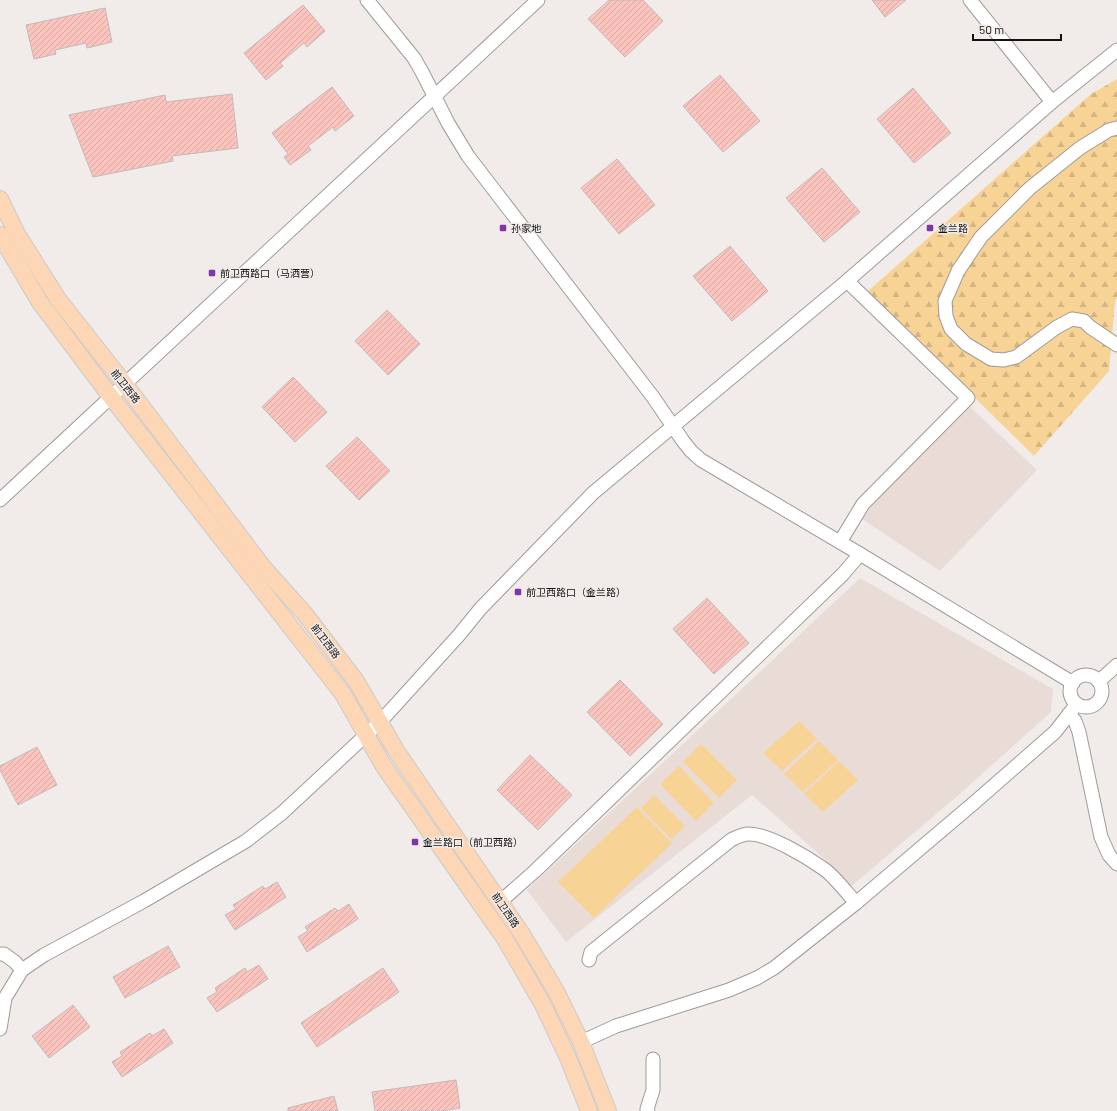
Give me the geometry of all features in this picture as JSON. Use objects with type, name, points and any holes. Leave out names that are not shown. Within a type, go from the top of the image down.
[{"type":"main road","name":"前卫西路","points":[[0,199],[17,234],[58,299],[263,567],[305,614],[356,681],[397,752],[522,934],[556,991],[581,1042],[608,1111]]},
{"type":"main road","name":"前卫西路","points":[[0,235],[39,301],[111,397],[343,694],[384,765],[505,939],[543,1005],[568,1058],[589,1111]]},
{"type":"street","points":[[367,0],[414,58],[448,123],[468,156],[653,397],[691,451],[701,460],[860,554],[1072,683]]},
{"type":"street","points":[[0,500],[538,0]]},
{"type":"street","points":[[970,0],[1052,102]]},
{"type":"street","points":[[0,1029],[5,998],[22,970],[44,955],[144,901],[246,841],[282,813],[380,722],[459,635],[481,608],[593,493],[847,281],[1052,102],[1117,50]]},
{"type":"street","points":[[1117,128],[1109,130],[1080,148],[1030,188],[982,237],[958,271],[946,301],[946,316],[951,329],[966,344],[991,359],[1004,360],[1016,357],[1057,327],[1072,319],[1084,321],[1090,327],[1117,345]]},
{"type":"street","points":[[840,542],[863,504],[968,398],[847,281]]},
{"type":"street","points":[[500,902],[535,871],[831,585],[860,554]]},
{"type":"street","points":[[1099,681],[1117,665]]},
{"type":"street","points":[[581,1042],[616,1026],[729,990],[757,978],[774,968],[856,902],[1032,752],[1055,732],[1073,709],[1090,706],[1098,702],[1102,694],[1099,681],[1092,676],[1083,675],[1075,679],[1072,683],[1070,692],[1074,701],[1073,709],[1074,721],[1079,732],[1101,837],[1109,855],[1117,864]]},
{"type":"street","points":[[589,960],[591,952],[731,840],[747,834],[758,835],[789,848],[825,870],[856,902]]},
{"type":"street","points":[[0,954],[4,954],[15,962],[22,970]]},
{"type":"street","points":[[648,1111],[653,1090],[653,1059]]},
{"type":"shaded area","points":[[968,405],[1037,470],[940,571],[862,519],[871,506]]},
{"type":"shaded area","points":[[860,578],[1053,689],[1051,712],[962,792],[847,890],[829,863],[752,795],[566,942],[527,890]]},
{"type":"green space","points":[[1117,79],[1117,297],[1115,302],[1109,371],[1034,456],[867,292],[1091,94]]},
{"type":"green space","points":[[799,721],[817,739],[782,771],[763,753]]},
{"type":"green space","points":[[819,741],[838,760],[803,792],[784,774]]},
{"type":"green space","points":[[701,744],[737,780],[719,798],[683,762]]},
{"type":"green space","points":[[839,761],[858,780],[823,812],[804,794]]},
{"type":"green space","points":[[679,766],[714,803],[696,821],[660,784]]},
{"type":"green space","points":[[654,795],[685,826],[671,839],[641,808]]},
{"type":"green space","points":[[637,807],[672,843],[594,918],[558,882]]},
{"type":"building","points":[[609,0],[643,0],[663,21],[625,57],[588,19]]},
{"type":"building","points":[[872,0],[906,0],[885,17]]},
{"type":"building","points":[[303,5],[325,31],[307,47],[304,43],[280,63],[283,66],[266,80],[244,53]]},
{"type":"building","points":[[105,8],[112,42],[87,48],[86,43],[55,50],[56,54],[34,59],[26,25]]},
{"type":"building","points":[[720,75],[760,121],[723,152],[683,106]]},
{"type":"building","points":[[332,87],[354,116],[335,131],[333,127],[308,146],[311,150],[290,165],[284,157],[288,154],[272,133]]},
{"type":"building","points":[[913,88],[951,133],[914,163],[877,119]]},
{"type":"building","points":[[232,94],[238,148],[172,156],[173,161],[93,177],[69,115],[165,95],[166,102]]},
{"type":"building","points":[[617,159],[655,205],[619,234],[581,188]]},
{"type":"building","points":[[822,168],[860,212],[824,242],[786,198]]},
{"type":"building","points":[[730,246],[768,291],[732,321],[693,276]]},
{"type":"building","points":[[387,310],[420,344],[388,375],[355,341]]},
{"type":"building","points":[[293,377],[327,412],[295,442],[262,407]]},
{"type":"building","points":[[357,437],[390,471],[359,500],[326,466]]},
{"type":"building","points":[[707,598],[749,643],[714,674],[673,629]]},
{"type":"building","points":[[620,680],[663,724],[630,756],[587,712]]},
{"type":"building","points":[[37,747],[57,785],[18,805],[0,770],[0,766]]},
{"type":"building","points":[[530,755],[572,795],[538,830],[497,790]]},
{"type":"building","points":[[277,882],[286,897],[235,930],[225,915],[236,909],[233,905],[263,886],[265,889]]},
{"type":"building","points":[[349,904],[358,919],[307,952],[298,937],[308,931],[305,927],[335,908],[338,911]]},
{"type":"building","points":[[168,946],[180,967],[125,998],[113,977]]},
{"type":"building","points":[[259,965],[268,979],[217,1012],[207,998],[217,992],[215,988],[245,968],[247,972]]},
{"type":"building","points":[[383,968],[399,992],[317,1047],[301,1023]]},
{"type":"building","points":[[73,1005],[90,1027],[49,1058],[32,1036]]},
{"type":"building","points":[[164,1029],[173,1043],[122,1077],[112,1062],[122,1056],[120,1052],[150,1033],[152,1036]]},
{"type":"building","points":[[456,1080],[460,1108],[442,1111],[375,1111],[372,1092]]},
{"type":"building","points":[[334,1096],[338,1111],[288,1111],[288,1108]]},
{"type":"place","name":"孙家地","points":[[503,228]]},
{"type":"place","name":"金兰路","points":[[930,228]]},
{"type":"place","name":"前卫西路口（马洒营）","points":[[212,273]]},
{"type":"place","name":"前卫西路口（金兰路）","points":[[518,592]]},
{"type":"place","name":"金兰路口（前卫西路）","points":[[415,842]]}]
